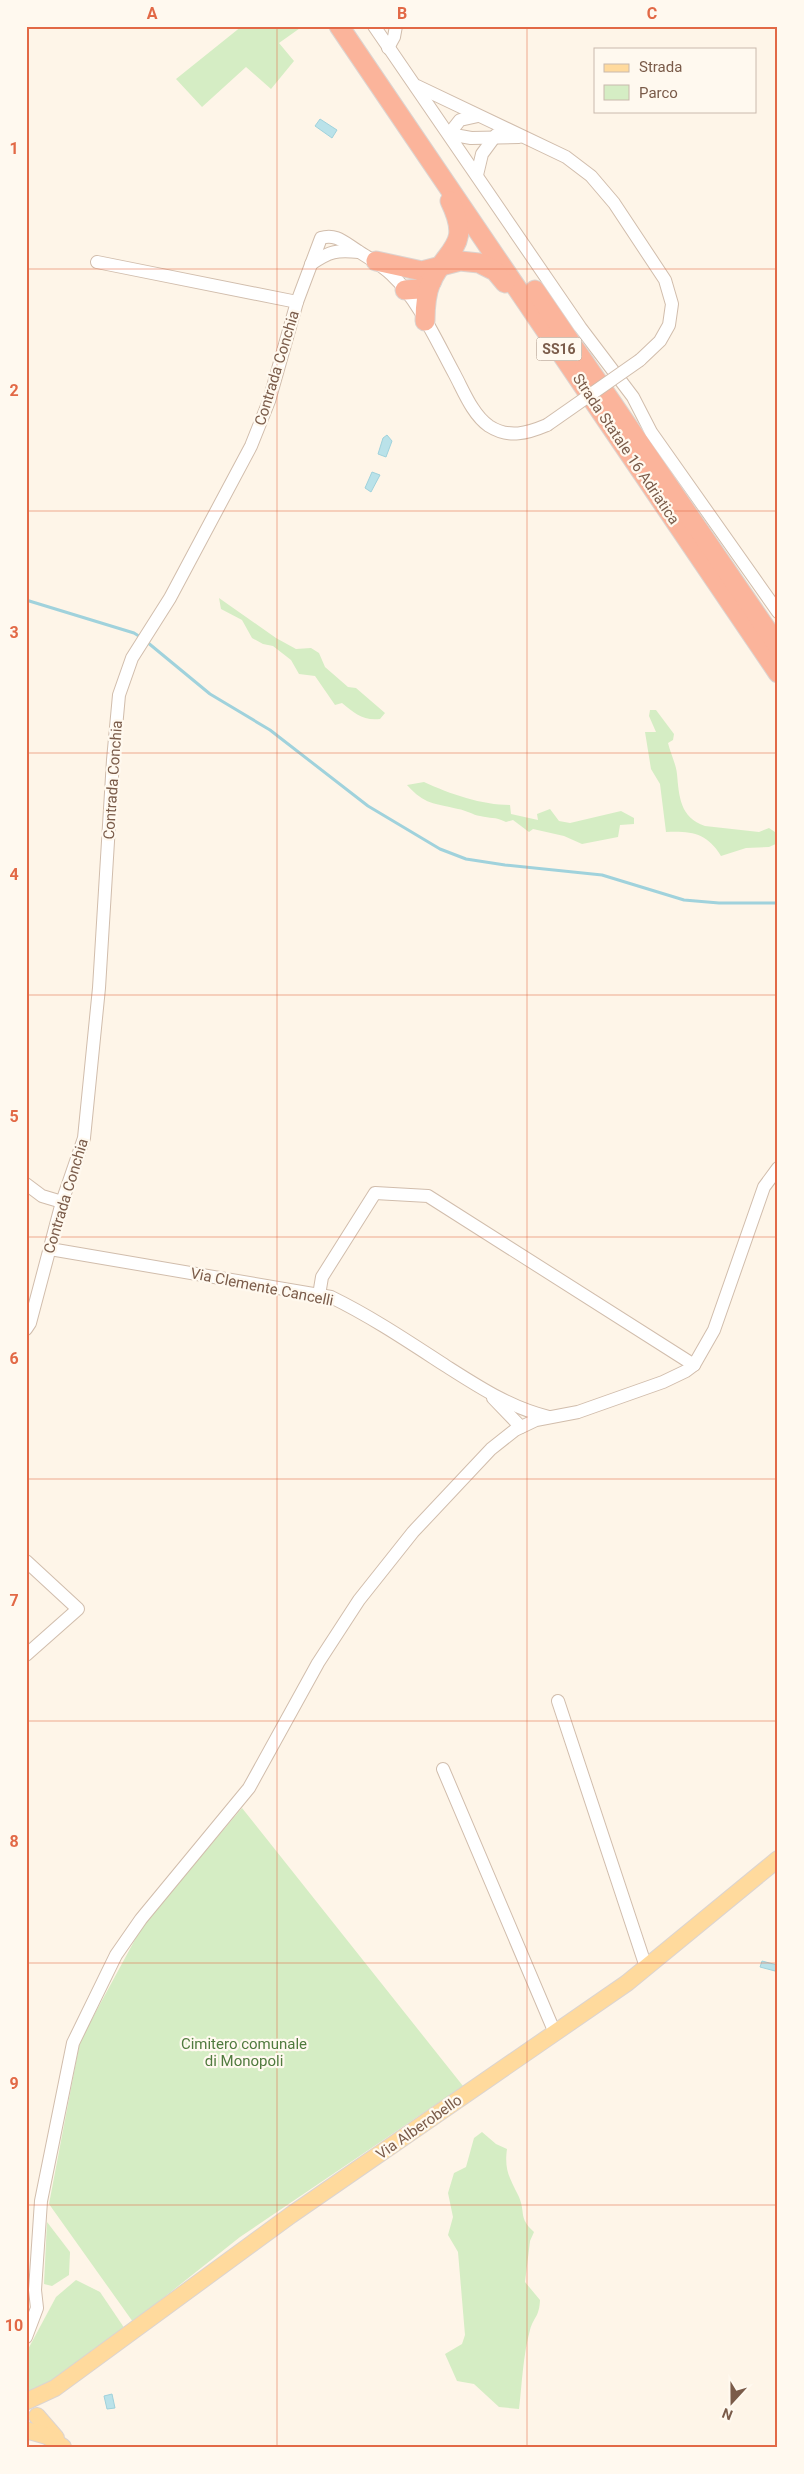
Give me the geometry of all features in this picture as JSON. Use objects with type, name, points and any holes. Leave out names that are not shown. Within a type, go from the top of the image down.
[{"type":"highway","name":"Strada Statale 16 Adriatica","points":[[339,26],[778,673]]},
{"type":"highway","name":"Strada Statale 16 Adriatica","points":[[354,26],[778,646]]},
{"type":"highway","points":[[425,321],[425,306],[432,273],[458,238],[458,218],[430,159]]},
{"type":"highway","points":[[376,261],[432,273]]},
{"type":"highway","points":[[405,290],[412,278],[432,273],[460,261],[479,263],[495,271],[560,350]]},
{"type":"main road","name":"Via Alberobello","points":[[31,2407],[291,2215],[627,1983],[778,1859]]},
{"type":"main road","points":[[26,2430],[33,2425],[31,2407]]},
{"type":"main road","points":[[31,2407],[63,2447]]},
{"type":"main road","points":[[26,2430],[46,2436],[63,2447]]},
{"type":"street","points":[[374,26],[580,327],[633,397],[651,432],[719,531],[753,573],[778,612]]},
{"type":"street","points":[[388,48],[394,37],[396,26]]},
{"type":"street","points":[[321,238],[330,235],[341,239],[376,261],[394,276],[425,321],[476,413],[489,426],[507,432],[526,434],[547,425],[640,360],[660,341],[668,325],[672,304],[665,280],[614,203],[591,176],[566,157],[528,137],[478,116],[414,85]]},
{"type":"street","points":[[449,134],[460,120],[478,116]]},
{"type":"street","points":[[449,134],[470,138],[496,136],[528,137]]},
{"type":"street","points":[[477,175],[482,154],[496,136]]},
{"type":"street","points":[[321,238],[338,250]]},
{"type":"street","name":"Contrada Conchia","points":[[26,1329],[30,1323],[62,1202],[84,1138],[99,978],[119,695],[132,658],[170,598],[251,446],[269,401],[297,302],[321,238]]},
{"type":"street","points":[[311,264],[328,253],[338,250],[359,252]]},
{"type":"street","points":[[97,262],[297,302]]},
{"type":"street","points":[[26,2337],[37,2308],[35,2290],[41,2201],[73,2043],[116,1955],[141,1919],[249,1788],[308,1680],[359,1600],[413,1532],[491,1449],[524,1426],[551,1417],[578,1412],[663,1382],[686,1372],[694,1365],[714,1330],[764,1187],[778,1168]]},
{"type":"street","points":[[26,1184],[42,1196],[62,1202]]},
{"type":"street","points":[[319,1295],[322,1277],[374,1193],[428,1196],[694,1365]]},
{"type":"street","name":"Via Clemente Cancelli","points":[[50,1249],[331,1297],[356,1309],[510,1408],[551,1417]]},
{"type":"street","points":[[510,1408],[526,1419],[524,1426]]},
{"type":"street","points":[[509,1435],[510,1408]]},
{"type":"street","points":[[26,1561],[78,1610],[26,1654]]},
{"type":"street","points":[[558,1701],[646,1967]]},
{"type":"street","points":[[443,1770],[555,2032]]},
{"type":"green space","points":[[242,26],[303,26],[279,43],[294,61],[271,89],[246,67],[202,107],[176,79]]},
{"type":"green space","points":[[219,598],[276,638],[296,649],[311,648],[319,653],[325,667],[348,687],[356,688],[385,713],[380,719],[369,719],[355,713],[342,703],[335,705],[315,676],[299,674],[291,660],[273,646],[263,644],[252,638],[242,620],[221,609]]},
{"type":"green space","points":[[650,710],[656,710],[674,734],[673,740],[668,743],[676,770],[682,805],[690,818],[705,826],[759,832],[769,828],[778,834],[778,843],[769,847],[746,848],[721,856],[710,842],[698,835],[684,832],[666,832],[660,784],[651,769],[645,732],[656,732],[649,716]]},
{"type":"green space","points":[[424,782],[466,798],[499,805],[510,805],[511,814],[538,820],[537,814],[550,809],[559,821],[570,823],[621,811],[634,818],[634,824],[620,825],[618,837],[582,844],[564,836],[533,829],[529,832],[513,820],[506,822],[430,802],[413,792],[407,785]]},
{"type":"green space","name":"Cimitero comunale di Monopoli","points":[[242,1808],[463,2086],[240,2237],[133,2322],[49,2204],[80,2041],[144,1923]]},
{"type":"green space","points":[[482,2132],[496,2144],[507,2149],[506,2163],[508,2174],[519,2197],[524,2219],[534,2232],[530,2241],[525,2282],[540,2300],[539,2310],[530,2330],[526,2349],[519,2409],[499,2407],[474,2384],[457,2381],[445,2354],[462,2344],[465,2335],[458,2252],[448,2235],[453,2217],[448,2193],[454,2173],[466,2167],[474,2138]]},
{"type":"green space","points":[[47,2222],[70,2252],[69,2275],[52,2286],[44,2284]]},
{"type":"green space","points":[[76,2280],[100,2292],[127,2332],[29,2395],[26,2392],[26,2353],[56,2297]]},
{"type":"water","points":[[320,119],[337,130],[332,138],[315,126]]},
{"type":"water","points":[[387,435],[392,441],[386,457],[378,454],[383,438]]},
{"type":"water","points":[[372,472],[380,475],[371,492],[365,488]]},
{"type":"water","points":[[762,1961],[777,1965],[775,1971],[760,1967]]},
{"type":"water","points":[[112,2394],[115,2408],[107,2409],[104,2396]]},
{"type":"waterway","points":[[26,600],[134,633],[142,638]]},
{"type":"waterway","points":[[147,642],[210,694],[270,730],[368,806],[440,849],[466,859],[602,875],[684,900],[719,903],[778,903]]}]
